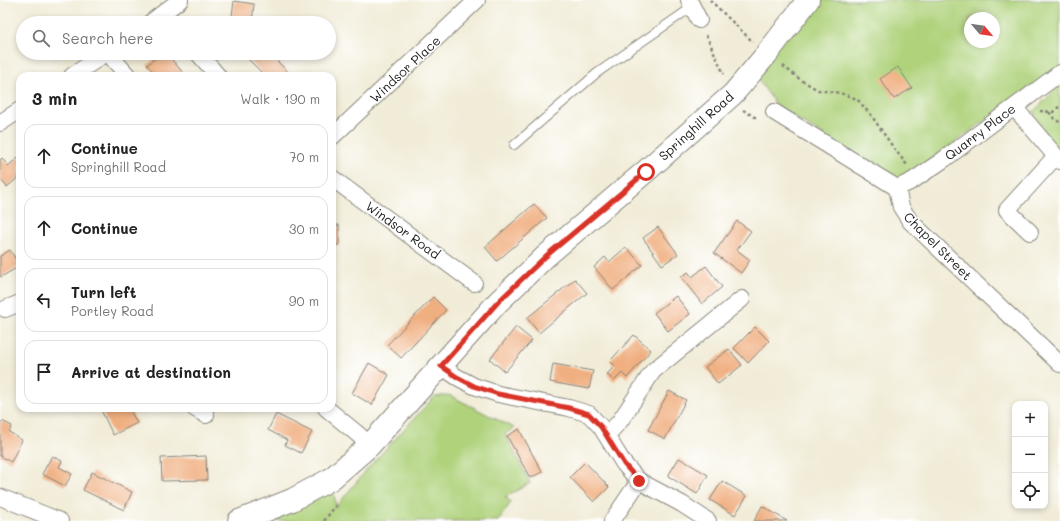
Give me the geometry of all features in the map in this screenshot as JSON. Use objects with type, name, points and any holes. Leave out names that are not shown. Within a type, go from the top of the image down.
[{"type":"main road","name":"Springhill Road","points":[[239,521],[292,500],[331,479],[369,446],[425,386],[498,302],[546,256],[646,172],[733,94],[808,0]]},
{"type":"street","points":[[169,16],[180,0]]},
{"type":"street","name":"Windsor Place","points":[[336,133],[478,0]]},
{"type":"street","points":[[78,72],[96,60]]},
{"type":"street","points":[[113,60],[124,72]]},
{"type":"street","points":[[204,60],[215,72]]},
{"type":"street","name":"Quarry Place","points":[[897,188],[918,177],[1060,72]]},
{"type":"street","points":[[1014,107],[1058,158],[1007,210],[1030,232]]},
{"type":"street","points":[[774,112],[897,188]]},
{"type":"street","points":[[0,123],[16,113]]},
{"type":"street","name":"Windsor Road","points":[[336,181],[474,283]]},
{"type":"street","name":"Chapel Street","points":[[897,188],[900,207],[910,220],[1060,364]]},
{"type":"street","points":[[607,435],[620,421],[653,371],[742,299]]},
{"type":"street","points":[[5,309],[16,305]]},
{"type":"street","points":[[441,366],[474,386],[498,394],[569,408],[589,414],[607,435],[624,464],[639,481],[682,504],[708,521]]},
{"type":"street","points":[[331,412],[360,436],[369,446]]},
{"type":"street","points":[[612,521],[639,481]]},
{"type":"street","points":[[0,497],[60,521]]},
{"type":"lane","points":[[514,145],[598,73],[693,9]]},
{"type":"path","points":[[710,0],[757,46]]},
{"type":"path","points":[[693,9],[733,94],[742,109],[766,124],[774,112]]},
{"type":"path","points":[[783,66],[801,80],[818,90],[840,93],[857,99],[871,115],[893,147],[918,177]]},
{"type":"path","points":[[1048,112],[1055,120],[1060,122]]},
{"type":"path","points":[[324,521],[336,505]]},
{"type":"green space","points":[[808,0],[1060,0],[1060,67],[898,183],[777,106],[753,72]]},
{"type":"green space","points":[[1060,85],[1060,153],[1051,144],[1033,112]]},
{"type":"green space","points":[[449,395],[514,428],[505,434],[530,483],[505,497],[511,502],[498,521],[239,521],[331,479],[336,505],[334,509],[369,467],[434,397]]},
{"type":"building","points":[[234,1],[254,4],[253,16],[232,16]]},
{"type":"building","points":[[153,60],[172,60],[183,72],[153,72],[147,65]]},
{"type":"building","points":[[249,60],[276,60],[288,72],[261,72]]},
{"type":"building","points":[[898,67],[912,88],[894,99],[880,79]]},
{"type":"building","points":[[2,158],[8,166],[16,159],[16,179],[7,187],[0,179],[0,160]]},
{"type":"building","points":[[534,204],[547,218],[497,261],[485,247]]},
{"type":"building","points":[[737,221],[751,231],[737,250],[750,260],[741,273],[714,253]]},
{"type":"building","points":[[336,225],[339,225],[339,245],[336,245]]},
{"type":"building","points":[[658,227],[678,254],[662,265],[643,238]]},
{"type":"building","points":[[626,247],[642,265],[613,290],[594,267],[605,257],[609,262]]},
{"type":"building","points":[[10,250],[16,257],[16,268],[1,277],[0,275],[0,256]]},
{"type":"building","points":[[706,266],[722,287],[702,304],[681,277],[688,272],[692,277]]},
{"type":"building","points":[[575,279],[587,293],[539,333],[527,318]]},
{"type":"building","points":[[676,296],[690,314],[668,331],[654,313]]},
{"type":"building","points":[[433,297],[446,310],[401,358],[387,345]]},
{"type":"building","points":[[516,327],[532,340],[505,372],[490,359]]},
{"type":"building","points":[[755,327],[769,341],[748,363],[734,348]]},
{"type":"building","points":[[634,335],[651,350],[627,378],[622,373],[614,381],[607,374],[615,366],[610,361]]},
{"type":"building","points":[[729,349],[742,365],[718,384],[705,367]]},
{"type":"building","points":[[369,363],[389,375],[372,405],[352,393]]},
{"type":"building","points":[[553,364],[593,371],[589,389],[550,382]]},
{"type":"building","points":[[669,391],[686,400],[665,439],[648,430]]},
{"type":"building","points":[[102,412],[131,412],[137,423],[113,435]]},
{"type":"building","points":[[276,414],[312,432],[301,453],[285,445],[287,440],[268,430]]},
{"type":"building","points":[[2,421],[12,426],[9,432],[22,440],[11,462],[0,456],[0,424]]},
{"type":"building","points":[[519,429],[542,472],[530,478],[507,436]]},
{"type":"building","points":[[52,456],[62,461],[59,467],[72,474],[65,486],[42,474]]},
{"type":"building","points":[[206,456],[207,480],[162,481],[161,458]]},
{"type":"building","points":[[679,458],[708,475],[697,494],[668,476]]},
{"type":"building","points":[[585,462],[609,487],[594,502],[570,477]]},
{"type":"building","points":[[92,472],[132,492],[124,510],[83,490]]},
{"type":"building","points":[[722,481],[747,496],[735,515],[710,500]]},
{"type":"building","points":[[762,506],[787,521],[754,521]]},
{"type":"route","points":[[639,481],[624,464],[607,435],[589,414],[569,408],[498,394],[474,386],[441,366],[498,302],[546,256],[646,172]]}]
